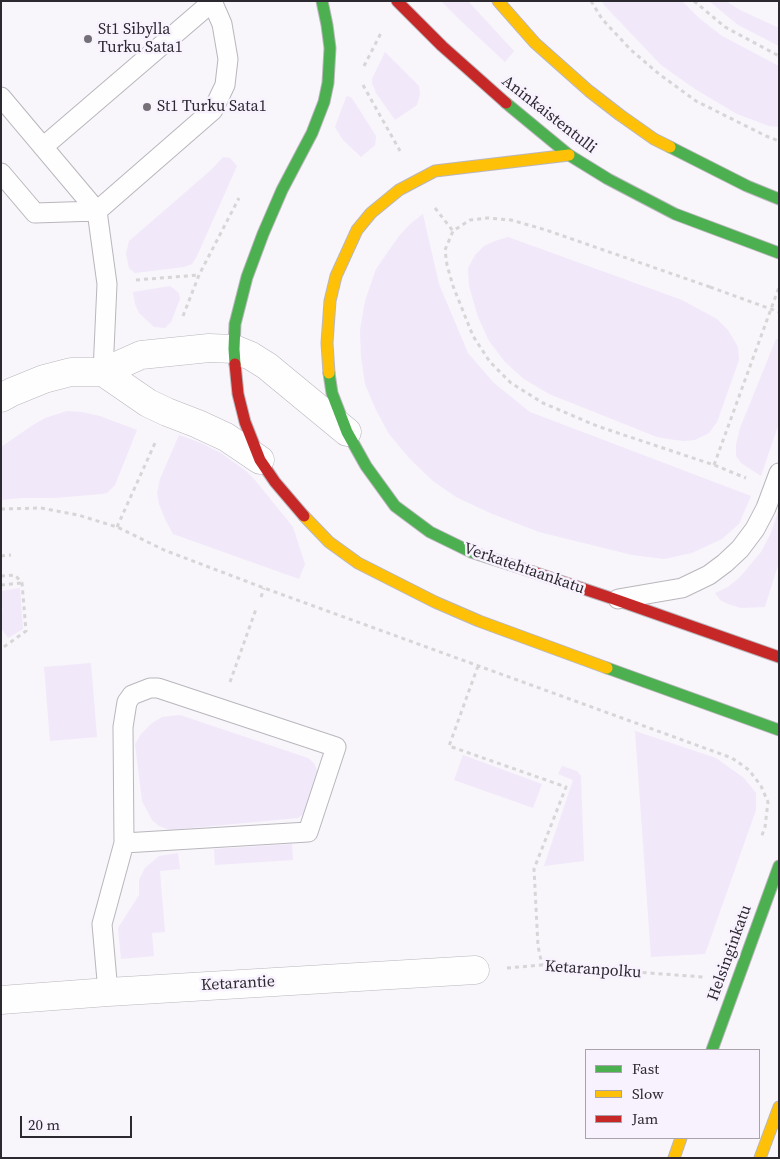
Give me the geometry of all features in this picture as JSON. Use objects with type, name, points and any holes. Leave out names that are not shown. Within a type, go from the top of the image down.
[{"type":"main road","points":[[322,1],[328,25],[330,48],[324,102],[312,133],[282,190],[262,234],[247,277],[235,324],[234,349],[238,394],[245,422],[260,460],[275,482],[310,524],[329,542],[358,563],[435,602],[479,621],[779,730]]},
{"type":"main road","name":"Aninkaistentulli","points":[[397,1],[442,46],[500,99],[569,155],[608,180],[675,214],[779,253]]},
{"type":"main road","points":[[498,1],[535,43],[589,92],[654,139],[697,162],[779,199]]},
{"type":"main road","points":[[529,18],[535,43]]},
{"type":"main road","points":[[347,432],[332,393],[328,367],[328,320],[336,276],[357,230],[372,213],[399,190],[435,170],[569,155]]},
{"type":"main road","name":"Verkatehtaankatu","points":[[347,432],[366,466],[395,506],[430,532],[471,552],[614,599],[779,657]]},
{"type":"main road","name":"Helsinginkatu","points":[[712,1049],[779,866]]},
{"type":"main road","points":[[760,1158],[779,1107]]},
{"type":"main road","points":[[674,1158],[681,1139]]},
{"type":"street","name":"Verkatehtaankatu","points":[[1,398],[44,379],[71,372],[102,372],[141,355],[210,348],[234,349],[251,356],[267,366],[347,432]]},
{"type":"street","points":[[102,372],[148,403],[226,437],[260,460]]},
{"type":"street","name":"Ketarantie","points":[[1,1000],[475,970]]},
{"type":"lane","points":[[1,173],[35,213],[97,211],[213,110],[224,86],[228,59],[222,24],[212,1],[43,147]]},
{"type":"lane","points":[[1,97],[97,211],[106,284],[102,372]]},
{"type":"lane","points":[[614,599],[682,588],[709,575],[725,563],[740,549],[755,529],[766,508],[779,473]]},
{"type":"lane","points":[[108,992],[102,924],[124,843],[123,727],[127,702],[132,695],[150,688],[158,688],[336,747],[308,832],[124,843]]},
{"type":"path","points":[[592,1],[602,19],[631,50],[659,74],[696,101],[779,141]]},
{"type":"path","points":[[694,1],[725,27],[779,56]]},
{"type":"path","points":[[363,68],[381,33]]},
{"type":"path","points":[[363,85],[396,145]]},
{"type":"path","points":[[181,322],[199,276],[240,196]]},
{"type":"path","points":[[434,206],[453,231]]},
{"type":"path","points":[[779,287],[714,465],[597,426],[543,403],[511,383],[490,362],[472,336],[453,286],[445,250],[453,231],[470,220],[488,218],[512,220],[546,230],[710,287],[779,312]]},
{"type":"path","points":[[130,281],[199,276]]},
{"type":"path","points":[[117,528],[157,437]]},
{"type":"path","points":[[1,509],[41,508],[78,515],[117,528],[164,550],[264,588],[732,758]]},
{"type":"path","points":[[1,556],[12,555]]},
{"type":"path","points":[[1,576],[15,575],[22,583],[26,631],[1,649]]},
{"type":"path","points":[[1,585],[22,583]]},
{"type":"path","points":[[261,597],[264,588]]},
{"type":"path","points":[[220,708],[256,609]]},
{"type":"path","points":[[478,666],[449,746],[566,787],[534,869],[538,946],[542,965]]},
{"type":"path","name":"Ketaranpolku","points":[[475,970],[542,965],[711,978]]},
{"type":"shaded area","points":[[441,1],[468,1],[514,51],[505,62]]},
{"type":"shaded area","points":[[602,1],[682,1],[699,18],[722,36],[779,66],[779,127],[769,126],[737,114],[695,89],[661,65]]},
{"type":"shaded area","points":[[709,1],[726,1],[740,10],[779,28],[779,46],[738,25]]},
{"type":"shaded area","points":[[385,52],[419,86],[420,94],[417,105],[395,120],[376,93],[372,83],[372,79]]},
{"type":"shaded area","points":[[348,96],[352,98],[376,136],[375,145],[361,157],[343,140],[335,127]]},
{"type":"shaded area","points":[[223,157],[230,158],[237,166],[192,264],[184,267],[135,273],[129,268],[126,254],[129,241],[211,170]]},
{"type":"shaded area","points":[[423,214],[439,284],[468,353],[494,383],[530,412],[751,496],[739,524],[722,539],[692,553],[664,559],[632,555],[539,532],[490,513],[456,497],[433,481],[410,459],[389,434],[365,384],[360,330],[365,301],[376,269],[399,236]]},
{"type":"shaded area","points":[[508,237],[682,300],[717,319],[728,330],[738,347],[739,360],[717,422],[709,433],[695,440],[684,441],[657,437],[549,394],[524,379],[505,362],[489,341],[478,317],[469,286],[468,268],[475,255],[484,246]]},
{"type":"shaded area","points":[[170,286],[179,293],[180,299],[171,322],[165,328],[154,327],[139,313],[133,292]]},
{"type":"shaded area","points":[[776,339],[779,340],[779,423],[761,476],[741,463],[736,456],[736,445],[740,428]]},
{"type":"shaded area","points":[[67,411],[100,416],[137,430],[115,485],[107,493],[102,494],[1,500],[1,447],[45,418]]},
{"type":"shaded area","points":[[179,435],[221,453],[255,480],[293,527],[305,564],[299,579],[173,534],[159,504],[157,493],[160,479]]},
{"type":"shaded area","points":[[779,508],[779,562],[765,607],[741,608],[720,600],[715,593],[728,587],[740,577],[761,552],[771,533]]},
{"type":"shaded area","points":[[20,588],[23,629],[8,638],[1,628],[1,611],[3,610],[1,607],[1,591]]},
{"type":"shaded area","points":[[91,663],[97,737],[50,741],[44,667]]},
{"type":"shaded area","points":[[180,715],[308,758],[314,763],[318,773],[313,806],[298,818],[170,830],[159,826],[152,820],[142,801],[135,744],[141,734],[152,723],[162,717]]},
{"type":"shaded area","points":[[635,731],[716,758],[744,778],[756,793],[756,810],[705,954],[651,957]]},
{"type":"shaded area","points":[[463,755],[542,784],[533,808],[454,780]]},
{"type":"shaded area","points":[[562,766],[577,771],[581,776],[584,861],[544,866],[573,780],[558,774]]},
{"type":"shaded area","points":[[292,844],[293,860],[215,865],[214,849]]},
{"type":"shaded area","points":[[178,853],[180,869],[160,871],[165,932],[152,933],[154,956],[121,959],[118,928],[139,895],[139,880],[145,868],[159,856]]},
{"type":"traffic: fast","points":[[235,364],[235,324],[247,277],[282,190],[312,133],[324,102],[328,83],[330,48],[322,1]]},
{"type":"traffic: fast","points":[[506,103],[569,155],[608,179],[675,214],[779,253]]},
{"type":"traffic: fast","points":[[670,147],[747,186],[779,199]]},
{"type":"traffic: fast","points":[[329,373],[332,393],[347,432],[366,466],[395,506],[430,532],[471,552],[533,572]]},
{"type":"traffic: fast","points":[[607,668],[779,730]]},
{"type":"traffic: fast","points":[[712,1049],[779,866]]},
{"type":"traffic: slow","points":[[498,1],[535,43],[589,91],[654,139],[670,147]]},
{"type":"traffic: slow","points":[[329,373],[327,343],[330,301],[336,276],[357,230],[371,213],[399,190],[435,171],[569,155]]},
{"type":"traffic: slow","points":[[304,516],[329,542],[358,563],[435,602],[479,621],[607,668]]},
{"type":"traffic: slow","points":[[760,1158],[779,1107]]},
{"type":"traffic: slow","points":[[674,1158],[681,1139]]},
{"type":"traffic: jam","points":[[397,1],[442,46],[506,103]]},
{"type":"traffic: jam","points":[[235,364],[238,394],[245,422],[260,460],[275,482],[304,516]]},
{"type":"traffic: jam","points":[[533,572],[779,657]]},
{"type":"place","name":"St1 Sibylla Turku Sata1","points":[[88,39]]},
{"type":"place","name":"St1 Turku Sata1","points":[[147,107]]}]
